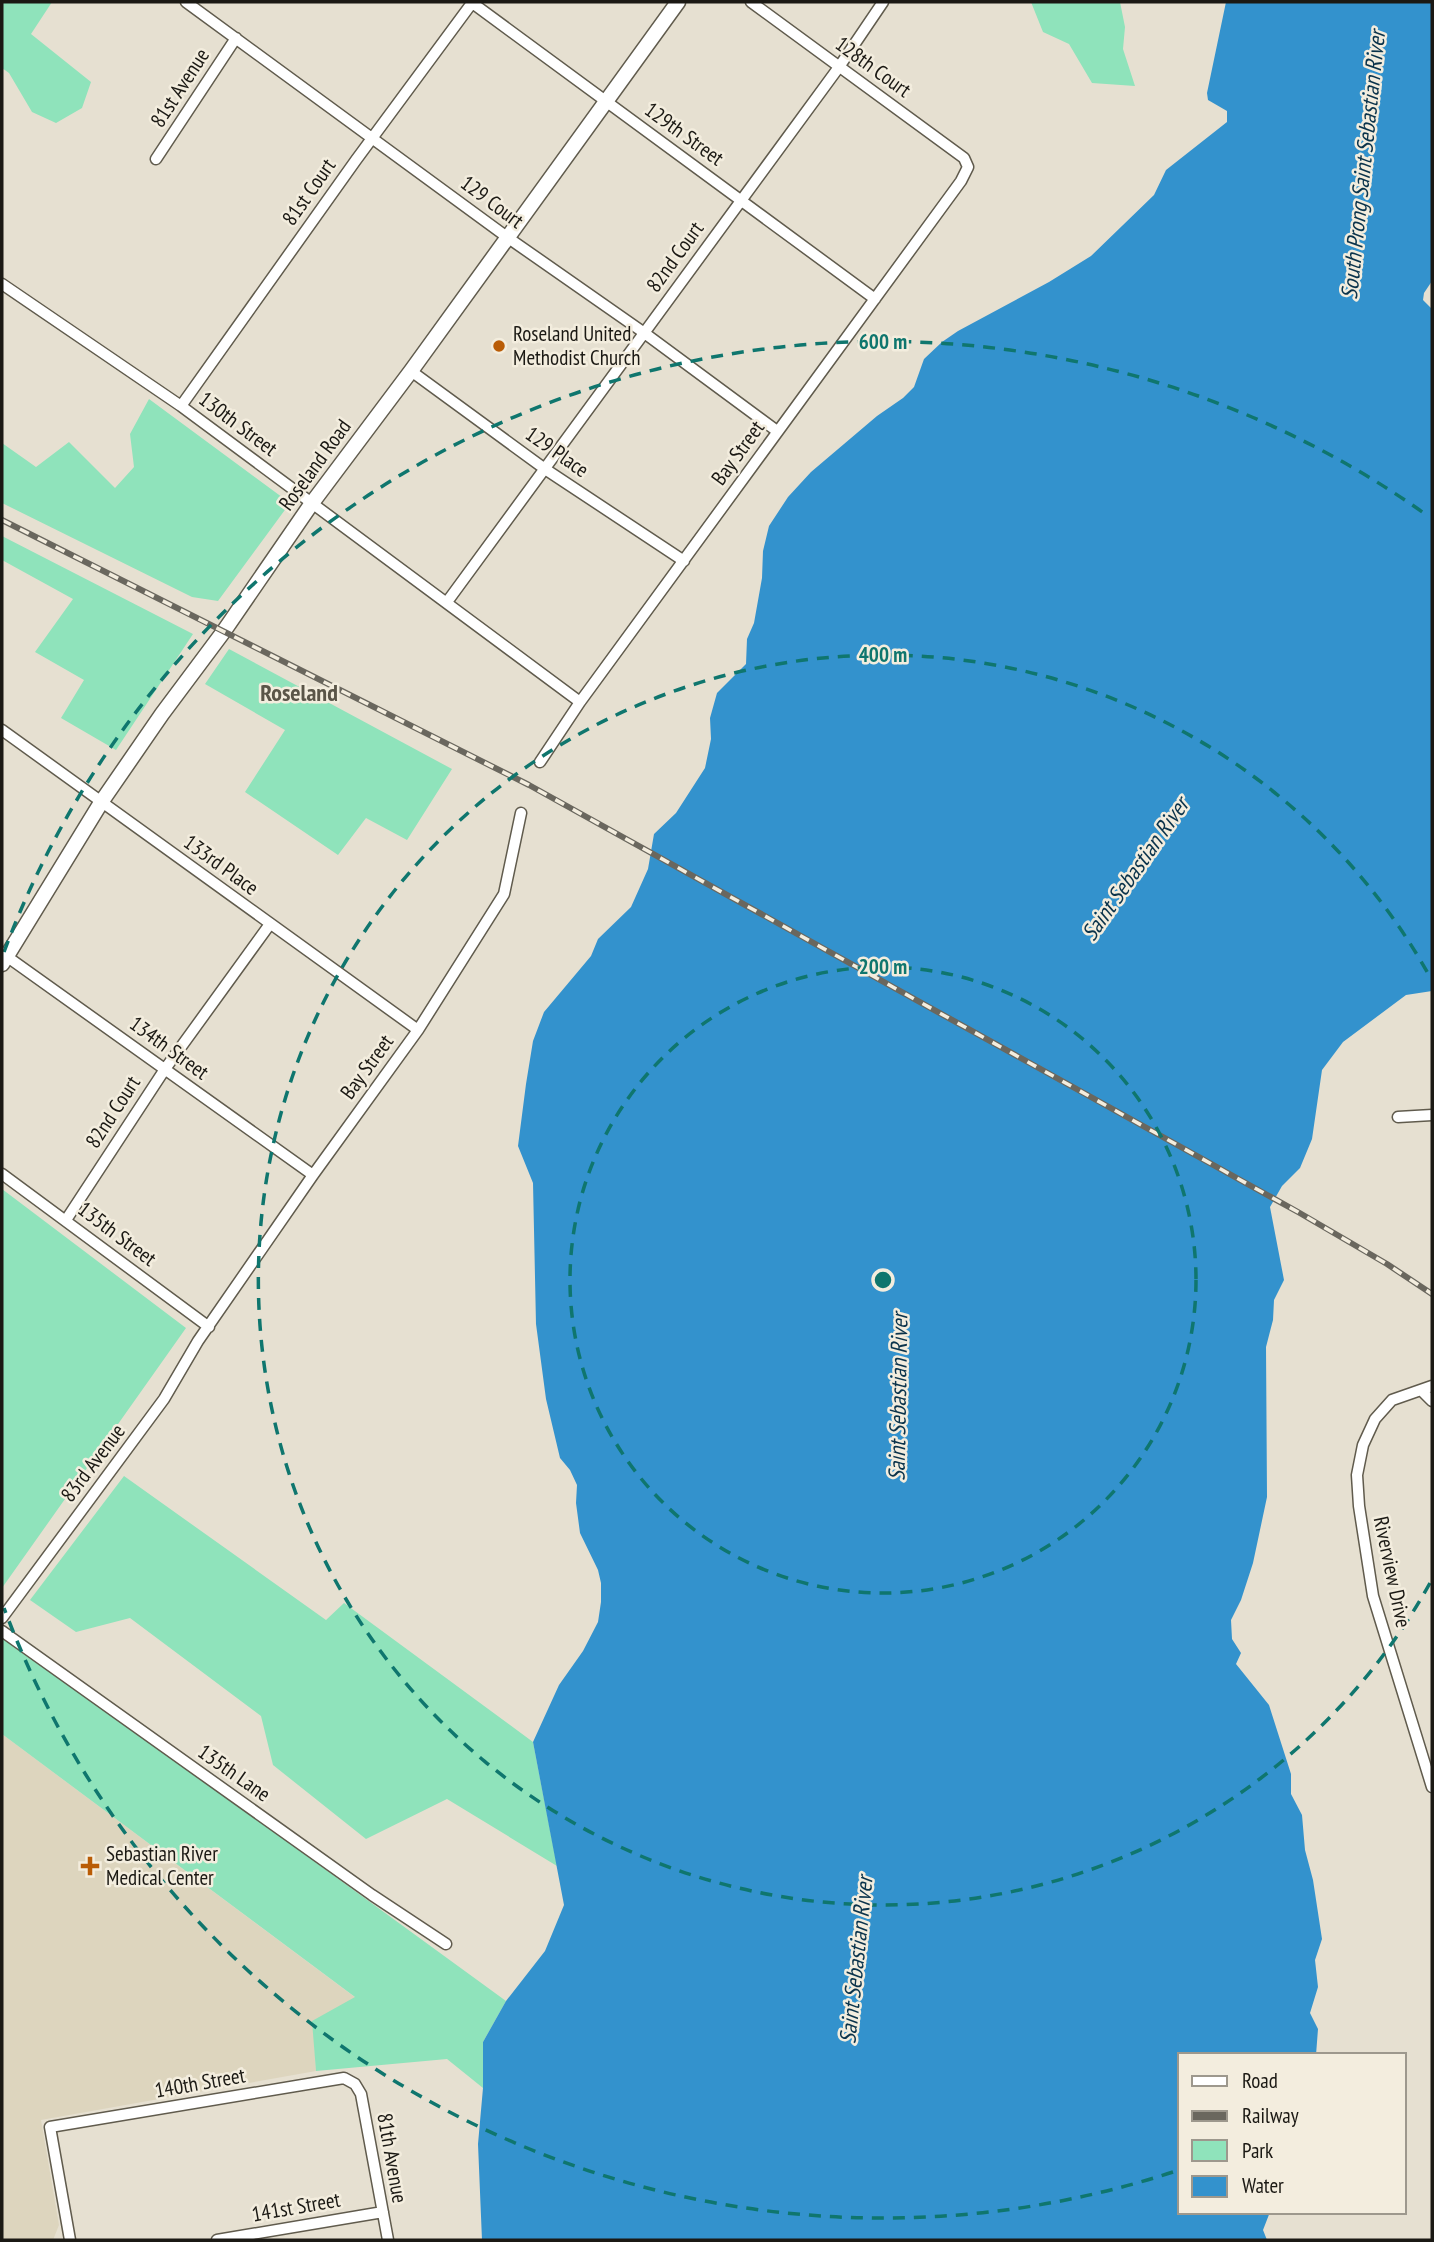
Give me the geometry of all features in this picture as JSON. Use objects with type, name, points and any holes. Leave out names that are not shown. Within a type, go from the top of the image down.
[{"type":"main road","name":"Roseland Road","points":[[3,957],[102,801],[312,503],[678,2]]},
{"type":"street","name":"129 Court","points":[[186,2],[777,431]]},
{"type":"street","name":"129th Street","points":[[471,2],[875,299]]},
{"type":"street","name":"81st Court","points":[[181,406],[471,2]]},
{"type":"street","name":"128th Court","points":[[751,2],[964,158],[968,167]]},
{"type":"street","name":"82nd Court","points":[[447,603],[883,2]]},
{"type":"street","name":"81st Avenue","points":[[156,159],[236,38]]},
{"type":"street","name":"Bay Street","points":[[540,762],[580,702],[961,181],[968,167]]},
{"type":"street","name":"130th Street","points":[[2,284],[181,406],[580,702]]},
{"type":"street","name":"129 Place","points":[[411,371],[545,469],[684,561]]},
{"type":"street","name":"133rd Place","points":[[2,730],[418,1030]]},
{"type":"street","name":"Bay Street","points":[[209,1327],[313,1175],[418,1030],[503,894],[521,813]]},
{"type":"street","name":"82nd Court","points":[[66,1220],[164,1069],[270,925]]},
{"type":"street","name":"134th Street","points":[[3,957],[313,1175]]},
{"type":"street","points":[[1398,1117],[1432,1115]]},
{"type":"street","name":"135th Street","points":[[2,1174],[209,1327]]},
{"type":"street","name":"83rd Avenue","points":[[2,1618],[164,1399],[209,1327]]},
{"type":"street","points":[[1427,1388],[1432,1401]]},
{"type":"street","name":"Riverview Drive","points":[[1427,1388],[1392,1400],[1375,1419],[1363,1445],[1357,1475],[1373,1596],[1432,1787]]},
{"type":"street","name":"135th Lane","points":[[2,1632],[372,1895],[446,1944]]},
{"type":"street","name":"140th Street","points":[[70,2240],[50,2127],[344,2078],[355,2084]]},
{"type":"street","name":"81th Avenue","points":[[355,2084],[361,2094],[388,2240]]},
{"type":"street","name":"141st Street","points":[[217,2240],[383,2212]]},
{"type":"shaded area","name":"Sebastian River Medical Center","points":[[2,1734],[356,1998],[313,2021],[316,2071],[41,2120],[59,2225],[53,2240],[2,2240]]},
{"type":"green space","points":[[2,2],[52,2],[31,34],[91,82],[82,108],[56,123],[32,112],[9,73],[2,68]]},
{"type":"green space","points":[[1031,2],[1120,2],[1125,27],[1123,49],[1135,86],[1092,83],[1069,44],[1043,32]]},
{"type":"green space","points":[[149,399],[290,503],[218,601],[192,597],[2,503],[2,443],[36,467],[69,442],[115,488],[134,467],[130,434]]},
{"type":"green space","points":[[2,536],[193,634],[116,750],[61,718],[84,680],[35,652],[73,599],[2,560]]},
{"type":"green space","points":[[229,649],[452,769],[407,840],[366,818],[338,855],[245,792],[285,730],[205,684]]},
{"type":"green space","points":[[2,1189],[186,1328],[2,1588]]},
{"type":"green space","points":[[124,1476],[326,1620],[344,1603],[533,1742],[557,1866],[447,1799],[366,1839],[273,1765],[261,1716],[130,1618],[76,1632],[30,1600]]},
{"type":"green space","points":[[2,1634],[506,2001],[483,2042],[483,2088],[447,2059],[316,2071],[312,2021],[355,1997],[2,1734]]},
{"type":"water","points":[[1226,2],[1432,2],[1432,281],[1423,300],[1432,309],[1432,991],[1406,995],[1343,1042],[1322,1070],[1312,1139],[1300,1168],[1282,1186],[1270,1207],[1284,1280],[1274,1300],[1273,1320],[1266,1347],[1267,1497],[1253,1563],[1241,1600],[1231,1620],[1232,1639],[1241,1653],[1236,1664],[1269,1705],[1291,1774],[1291,1794],[1302,1815],[1305,1850],[1313,1880],[1322,1939],[1315,1960],[1318,1987],[1310,2013],[1318,2029],[1316,2053],[1178,2053],[1178,2214],[1269,2214],[1263,2230],[1267,2240],[482,2240],[478,2144],[483,2088],[483,2042],[506,2001],[545,1951],[564,1905],[533,1742],[559,1685],[583,1651],[598,1622],[601,1602],[598,1570],[580,1533],[576,1503],[577,1485],[560,1458],[546,1399],[536,1324],[533,1183],[518,1146],[533,1041],[544,1012],[591,956],[598,939],[631,907],[648,869],[654,834],[676,813],[705,768],[711,739],[710,718],[717,693],[746,664],[747,639],[754,623],[762,578],[763,551],[769,526],[788,497],[811,472],[914,387],[924,359],[942,342],[1091,256],[1154,195],[1166,170],[1227,122],[1227,111],[1208,100],[1207,93]]},
{"type":"railway","points":[[2,520],[529,785],[1298,1212],[1387,1264],[1432,1294]]},
{"type":"place","name":"Roseland United Methodist Church","points":[[499,346]]},
{"type":"place","name":"Sebastian River Medical Center","points":[[90,1866]]},
{"type":"district","name":"Roseland","points":[[299,693]]},
{"type":"water label","name":"South Prong Saint Sebastian River","points":[[1363,165]]},
{"type":"water label","name":"Saint Sebastian River","points":[[1135,869]]},
{"type":"water label","name":"Saint Sebastian River","points":[[898,1397]]},
{"type":"water label","name":"Saint Sebastian River","points":[[856,1960]]}]
